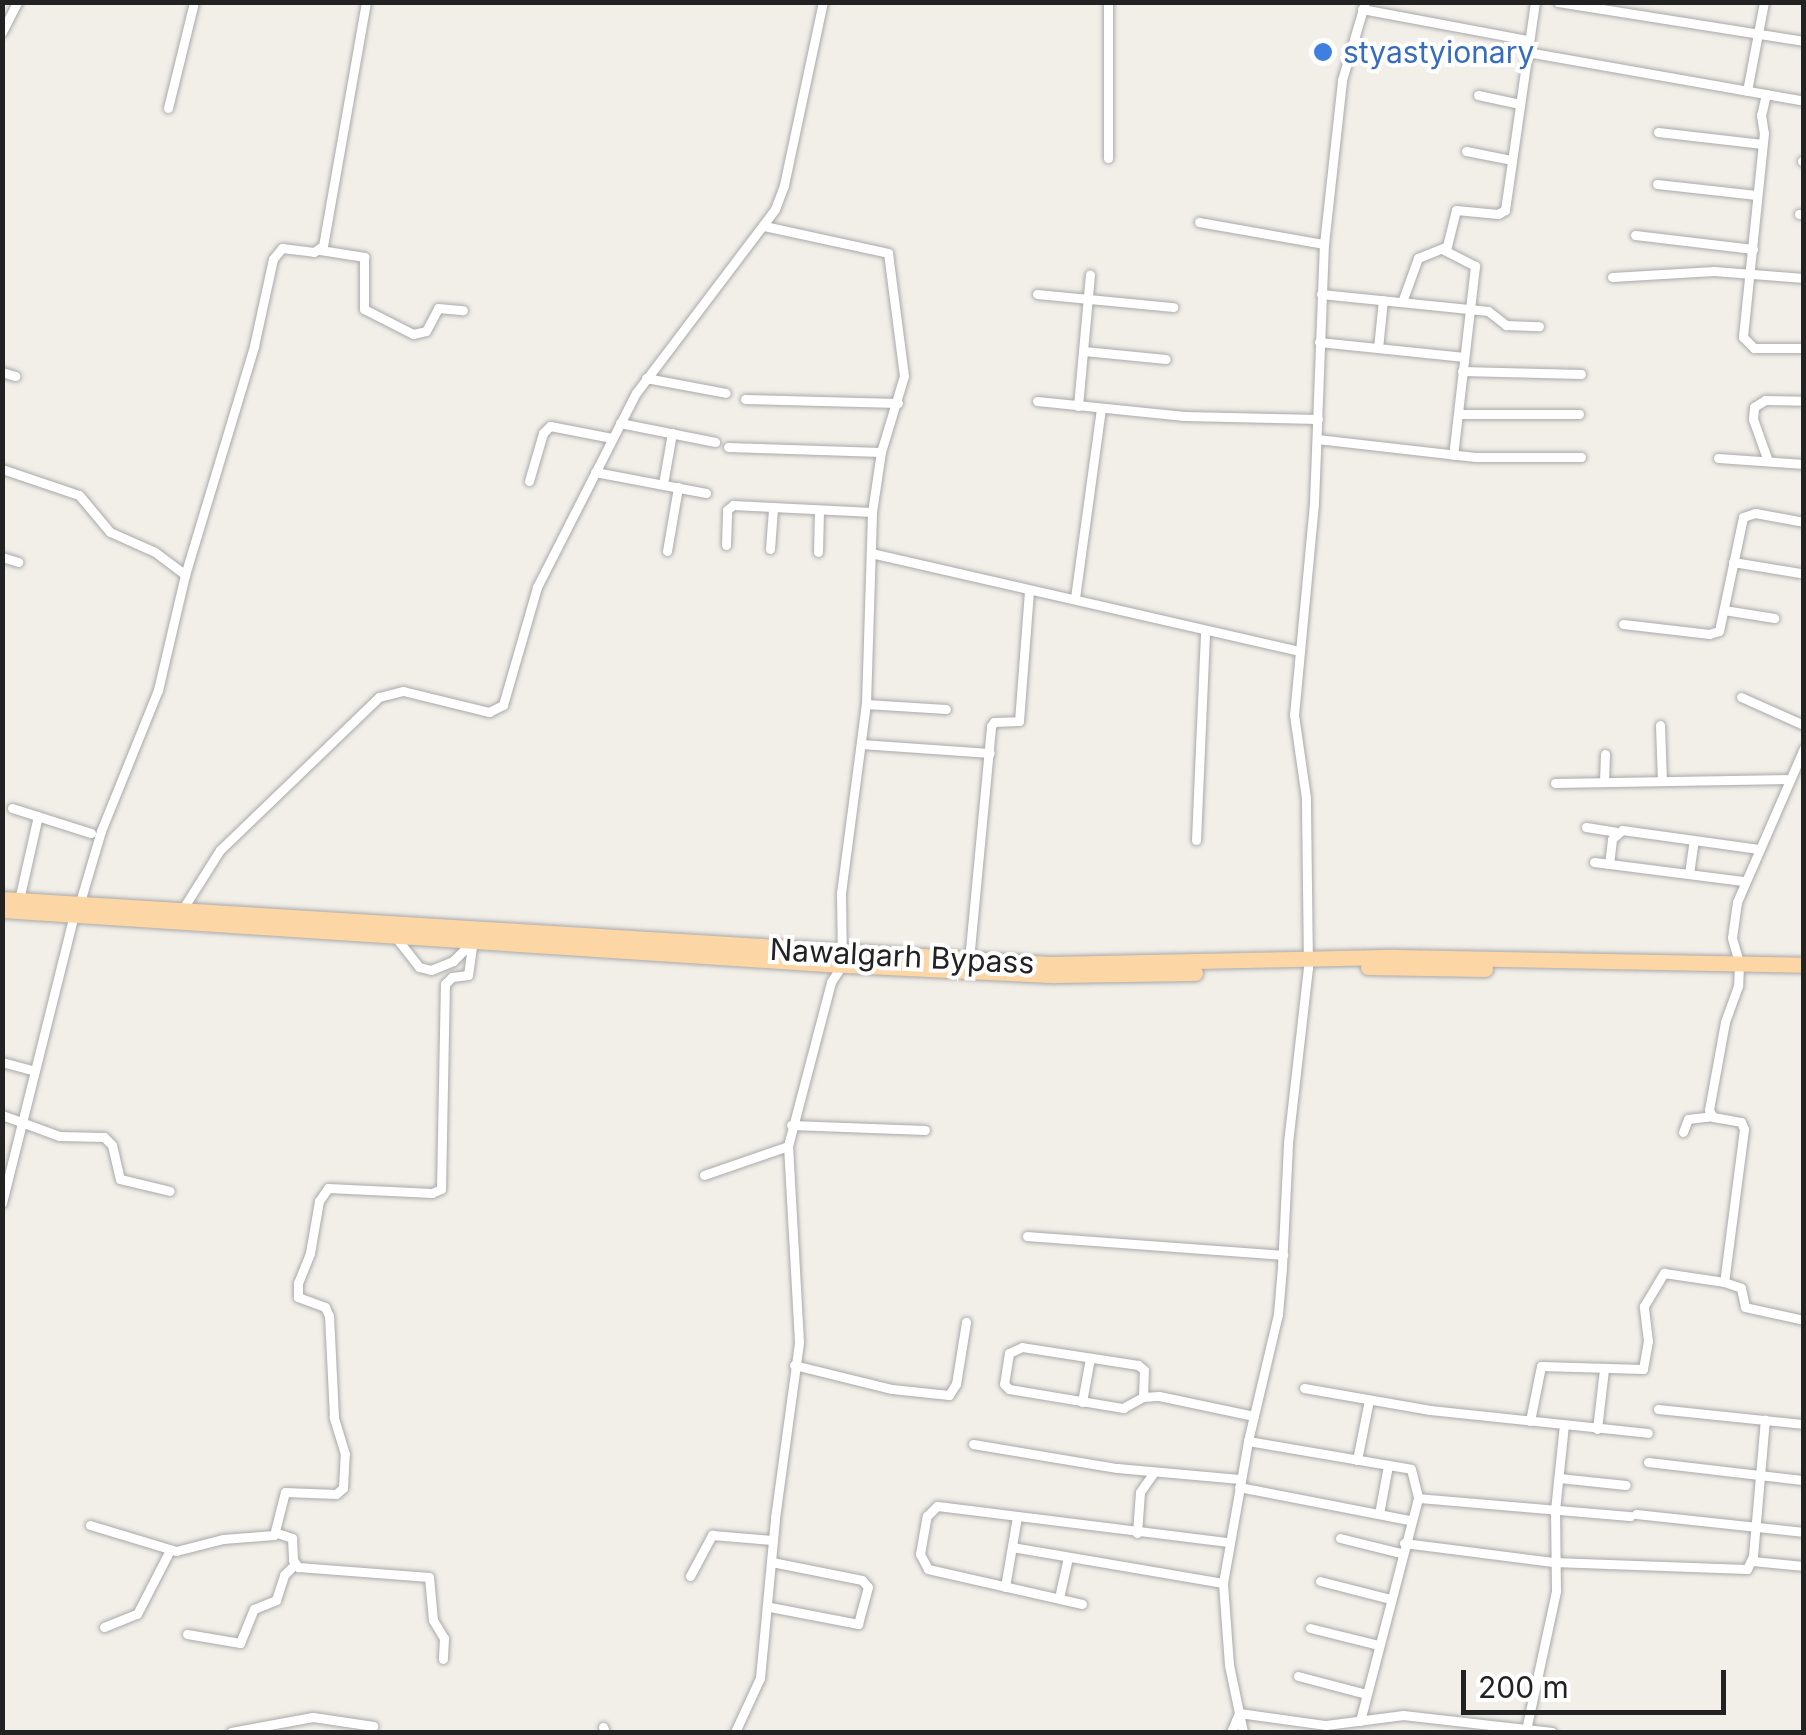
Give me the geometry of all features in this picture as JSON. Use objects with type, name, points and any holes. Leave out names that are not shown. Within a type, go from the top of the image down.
[{"type":"main road","name":"Nawalgarh Bypass","points":[[10,899],[71,908],[473,941],[842,959],[1122,965],[1739,968],[1804,965]]},
{"type":"main road","name":"Nawalgarh Bypass","points":[[2,910],[182,910],[1072,975],[1308,963]]},
{"type":"main road","name":"Nawalgarh Bypass","points":[[1739,968],[1804,975]]},
{"type":"street","points":[[2,32],[17,2]]},
{"type":"street","points":[[168,108],[194,2]]},
{"type":"street","points":[[320,250],[366,2]]},
{"type":"street","points":[[182,910],[220,850],[379,697],[404,691],[490,712],[500,709],[536,587],[620,423],[646,378],[764,226],[784,186],[823,2]]},
{"type":"street","points":[[1108,2],[1108,158]]},
{"type":"street","points":[[1444,250],[1456,210],[1498,214],[1505,210],[1534,2]]},
{"type":"street","points":[[1558,2],[1804,41]]},
{"type":"street","points":[[1747,90],[1764,2]]},
{"type":"street","points":[[1243,1732],[1224,1619],[1224,1583],[1248,1441],[1278,1314],[1288,1142],[1308,963],[1306,798],[1294,715],[1317,439],[1321,294],[1335,118],[1364,6],[1528,40]]},
{"type":"street","points":[[1527,52],[1804,102]]},
{"type":"street","points":[[1766,94],[1760,121],[1762,144],[1746,344],[1765,350],[1804,348]]},
{"type":"street","points":[[1478,95],[1520,104]]},
{"type":"street","points":[[1658,132],[1762,144]]},
{"type":"street","points":[[1466,150],[1512,160]]},
{"type":"street","points":[[1656,184],[1756,194]]},
{"type":"street","points":[[1199,222],[1324,244]]},
{"type":"street","points":[[733,1730],[756,1695],[770,1606],[772,1540],[800,1322],[788,1146],[831,982],[842,959],[840,892],[866,704],[872,512],[881,452],[898,403],[904,364],[888,252],[764,226]]},
{"type":"street","points":[[1635,235],[1754,249]]},
{"type":"street","points":[[2,1203],[71,908],[158,690],[185,575],[254,346],[273,259],[282,248],[364,257],[364,309],[413,334],[426,331],[438,308],[464,310]]},
{"type":"street","points":[[1402,302],[1418,258],[1444,250],[1474,261],[1453,455]]},
{"type":"street","points":[[1612,276],[1714,272],[1804,278]]},
{"type":"street","points":[[1078,406],[1090,275]]},
{"type":"street","points":[[1038,294],[1173,308]]},
{"type":"street","points":[[1321,294],[1469,308],[1494,313],[1506,324],[1539,326]]},
{"type":"street","points":[[1378,348],[1384,300]]},
{"type":"street","points":[[1320,342],[1464,357]]},
{"type":"street","points":[[1084,351],[1166,359]]},
{"type":"street","points":[[1462,371],[1581,374]]},
{"type":"street","points":[[2,372],[15,376]]},
{"type":"street","points":[[646,378],[726,394]]},
{"type":"street","points":[[745,399],[898,403]]},
{"type":"street","points":[[1768,461],[1753,419],[1754,407],[1765,400],[1804,402]]},
{"type":"street","points":[[1038,401],[1101,409],[1318,419]]},
{"type":"street","points":[[1074,598],[1101,409]]},
{"type":"street","points":[[1458,414],[1578,414]]},
{"type":"street","points":[[620,423],[715,442]]},
{"type":"street","points":[[530,481],[542,433],[550,426],[612,438]]},
{"type":"street","points":[[663,484],[672,433]]},
{"type":"street","points":[[1317,439],[1453,455],[1581,457]]},
{"type":"street","points":[[728,447],[881,452]]},
{"type":"street","points":[[1718,458],[1804,464]]},
{"type":"street","points":[[2,469],[78,496],[102,526],[166,558],[185,575]]},
{"type":"street","points":[[595,472],[706,493]]},
{"type":"street","points":[[667,551],[678,487]]},
{"type":"street","points":[[726,545],[730,506],[872,512]]},
{"type":"street","points":[[770,549],[773,509]]},
{"type":"street","points":[[818,552],[819,511]]},
{"type":"street","points":[[1623,624],[1715,633],[1722,626],[1740,524],[1748,514],[1804,522]]},
{"type":"street","points":[[871,553],[1300,651]]},
{"type":"street","points":[[2,557],[18,562]]},
{"type":"street","points":[[1733,562],[1800,573]]},
{"type":"street","points":[[968,960],[992,723],[1018,721],[1029,590]]},
{"type":"street","points":[[1724,610],[1774,618]]},
{"type":"street","points":[[1196,840],[1205,630]]},
{"type":"street","points":[[1741,697],[1804,725]]},
{"type":"street","points":[[866,704],[946,709]]},
{"type":"street","points":[[1660,725],[1662,781]]},
{"type":"street","points":[[861,744],[990,753]]},
{"type":"street","points":[[1710,1116],[1724,1027],[1739,968],[1732,938],[1743,881],[1804,748]]},
{"type":"street","points":[[1604,782],[1605,754]]},
{"type":"street","points":[[1555,783],[1790,779]]},
{"type":"street","points":[[12,808],[91,833]]},
{"type":"street","points":[[10,899],[38,816]]},
{"type":"street","points":[[1586,827],[1759,849]]},
{"type":"street","points":[[1609,864],[1616,832]]},
{"type":"street","points":[[1689,874],[1694,840]]},
{"type":"street","points":[[1594,862],[1743,881]]},
{"type":"street","points":[[394,935],[419,966],[431,970],[453,961],[473,941]]},
{"type":"street","points":[[277,1533],[279,1502],[285,1492],[336,1494],[345,1484],[345,1454],[333,1403],[328,1311],[301,1300],[297,1292],[310,1253],[319,1201],[322,1192],[334,1187],[432,1192],[441,1189],[445,984],[452,977],[468,975],[473,941]]},
{"type":"street","points":[[2,1062],[35,1071]]},
{"type":"street","points":[[2,1114],[59,1136],[104,1138],[112,1145],[120,1179],[170,1191]]},
{"type":"street","points":[[1684,1132],[1688,1119],[1710,1116],[1738,1121],[1744,1128],[1724,1282]]},
{"type":"street","points":[[792,1126],[924,1130]]},
{"type":"street","points":[[704,1175],[788,1146]]},
{"type":"street","points":[[1027,1236],[1283,1255]]},
{"type":"street","points":[[1530,1421],[1541,1366],[1643,1369],[1648,1340],[1644,1306],[1664,1273],[1724,1282],[1741,1288],[1745,1307],[1804,1320]]},
{"type":"street","points":[[794,1365],[892,1389],[949,1396],[956,1384],[966,1322]]},
{"type":"street","points":[[1143,1397],[1142,1367],[1016,1347],[1009,1354],[1004,1379],[1009,1390],[1122,1408],[1143,1397],[1159,1396],[1254,1416]]},
{"type":"street","points":[[1082,1402],[1090,1358]]},
{"type":"street","points":[[1597,1429],[1604,1369]]},
{"type":"street","points":[[1304,1388],[1530,1421],[1648,1433]]},
{"type":"street","points":[[1357,1460],[1370,1400]]},
{"type":"street","points":[[1658,1409],[1804,1424]]},
{"type":"street","points":[[1340,1538],[1553,1562],[1741,1570],[1752,1561],[1765,1420]]},
{"type":"street","points":[[1526,1730],[1554,1606],[1555,1510],[1564,1425]]},
{"type":"street","points":[[1248,1441],[1414,1471],[1413,1492],[1418,1498],[1804,1532]]},
{"type":"street","points":[[973,1444],[1240,1483],[1409,1520]]},
{"type":"street","points":[[1648,1462],[1802,1480]]},
{"type":"street","points":[[1379,1514],[1388,1465]]},
{"type":"street","points":[[1137,1532],[1140,1492],[1154,1472]]},
{"type":"street","points":[[1558,1478],[1626,1485]]},
{"type":"street","points":[[1360,1722],[1409,1520],[1418,1498]]},
{"type":"street","points":[[1082,1604],[928,1569],[920,1554],[927,1516],[938,1506],[1228,1542]]},
{"type":"street","points":[[1006,1587],[1017,1517]]},
{"type":"street","points":[[90,1525],[170,1550],[277,1533],[293,1540],[294,1565],[284,1575],[276,1600],[254,1609],[240,1643],[187,1634]]},
{"type":"street","points":[[690,1576],[712,1535],[772,1540]]},
{"type":"street","points":[[1012,1548],[1224,1583]]},
{"type":"street","points":[[104,1626],[138,1614],[170,1550]]},
{"type":"street","points":[[1059,1598],[1068,1557]]},
{"type":"street","points":[[1752,1561],[1804,1566]]},
{"type":"street","points":[[770,1606],[853,1625],[861,1620],[868,1587],[862,1580],[772,1562]]},
{"type":"street","points":[[294,1565],[429,1577],[434,1585],[433,1620],[444,1638],[443,1659]]},
{"type":"street","points":[[1320,1581],[1390,1600]]},
{"type":"street","points":[[1310,1628],[1378,1646]]},
{"type":"street","points":[[1298,1676],[1366,1694]]},
{"type":"street","points":[[1239,1714],[1345,1729],[1360,1722],[1403,1715],[1449,1728],[1552,1732]]},
{"type":"street","points":[[1232,1732],[1239,1714]]},
{"type":"street","points":[[231,1732],[313,1718],[373,1726]]},
{"type":"place","name":"styastyionary","points":[[1323,52]]}]
